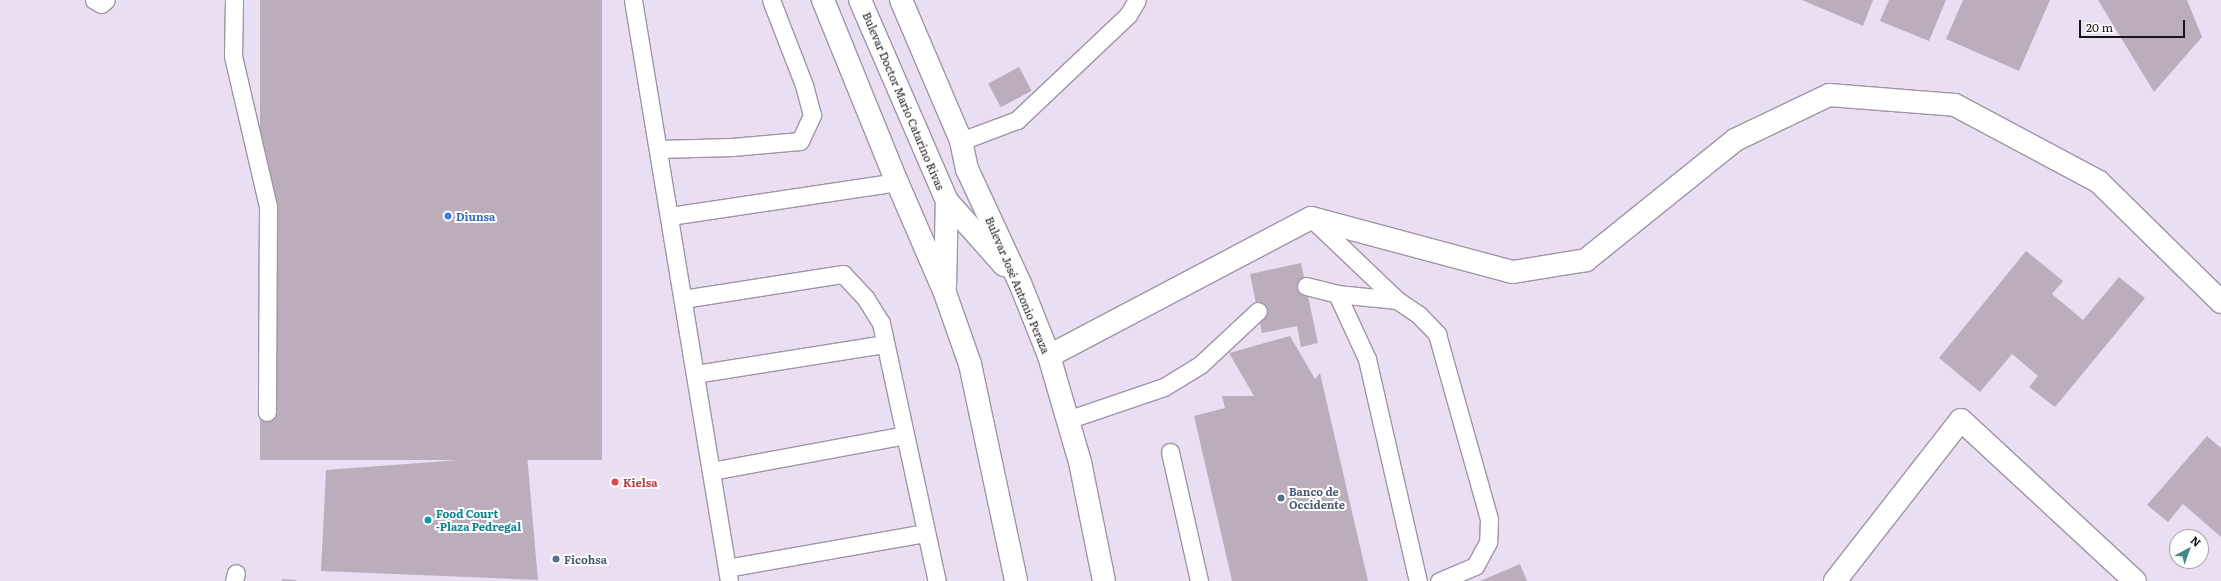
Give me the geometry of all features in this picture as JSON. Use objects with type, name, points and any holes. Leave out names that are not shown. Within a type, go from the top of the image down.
[{"type":"street","points":[[823,0],[897,182],[945,293],[970,364],[1016,581]]},
{"type":"street","name":"Bulevar Doctor Mario Catarino Rivas","points":[[860,0],[947,201]]},
{"type":"street","name":"Bulevar José Antonio Peraza","points":[[901,0],[961,141],[967,169],[1020,283],[1049,356],[1080,462],[1104,581]]},
{"type":"street","points":[[1049,356],[1311,218],[1512,272],[1579,261],[1592,256],[1735,140],[1829,95],[1955,105],[2099,182],[2221,302]]},
{"type":"street","points":[[945,293],[947,201]]},
{"type":"street","points":[[947,201],[1020,283]]},
{"type":"street","points":[[1835,581],[1962,420],[2135,581]]},
{"type":"lane","points":[[94,0],[101,4],[106,0]]},
{"type":"lane","points":[[234,0],[233,56],[268,207],[267,412]]},
{"type":"lane","points":[[633,0],[670,216],[728,575],[926,533]]},
{"type":"lane","points":[[658,149],[732,147],[800,141],[812,115],[804,85],[771,0]]},
{"type":"lane","points":[[961,141],[1017,120],[1128,15],[1137,0]]},
{"type":"lane","points":[[670,216],[897,182]]},
{"type":"lane","points":[[1311,218],[1397,300],[1418,314],[1437,334],[1490,519],[1488,542],[1475,566],[1439,581]]},
{"type":"lane","points":[[683,299],[843,274],[866,299],[881,323],[937,581]]},
{"type":"lane","points":[[1306,286],[1337,294],[1397,300]]},
{"type":"lane","points":[[1337,294],[1367,358],[1418,581]]},
{"type":"lane","points":[[1067,420],[1164,387],[1200,365],[1258,311]]},
{"type":"lane","points":[[695,374],[885,344]]},
{"type":"lane","points":[[711,471],[905,435]]},
{"type":"lane","points":[[1170,452],[1199,581]]},
{"type":"building","name":"Diunsa","points":[[260,0],[602,0],[602,460],[260,460]]},
{"type":"building","points":[[1802,0],[1873,0],[1863,26]]},
{"type":"building","points":[[1889,0],[1946,0],[1929,41],[1880,21]]},
{"type":"building","points":[[1963,0],[2050,0],[2019,71],[1946,39]]},
{"type":"building","points":[[2098,0],[2187,0],[2202,37],[2154,92]]},
{"type":"building","points":[[1019,67],[1032,91],[1001,107],[988,83]]},
{"type":"building","points":[[2026,251],[2063,281],[2052,294],[2083,320],[2119,277],[2145,298],[2055,407],[2029,387],[2038,376],[2012,354],[1980,392],[1939,358]]},
{"type":"building","points":[[1301,263],[1318,343],[1301,347],[1297,326],[1262,333],[1250,274]]},
{"type":"building","name":"Banco de Occidente","points":[[1290,336],[1315,379],[1320,373],[1368,581],[1232,581],[1194,416],[1225,408],[1222,396],[1254,396],[1229,353]]},
{"type":"building","points":[[2207,436],[2221,448],[2221,537],[2183,504],[2168,522],[2147,505]]},
{"type":"building","name":"Food Court -Plaza Pedregal","points":[[527,455],[538,580],[321,571],[326,470]]},
{"type":"building","points":[[1520,564],[1527,581],[1480,581]]},
{"type":"building","points":[[282,579],[297,580],[282,581]]},
{"type":"place","name":"Diunsa","points":[[448,216]]},
{"type":"place","name":"Kielsa","points":[[615,482]]},
{"type":"place","name":"Banco de Occidente","points":[[1281,498]]},
{"type":"place","name":"Food Court -Plaza Pedregal","points":[[428,520]]},
{"type":"place","name":"Ficohsa","points":[[556,559]]}]
